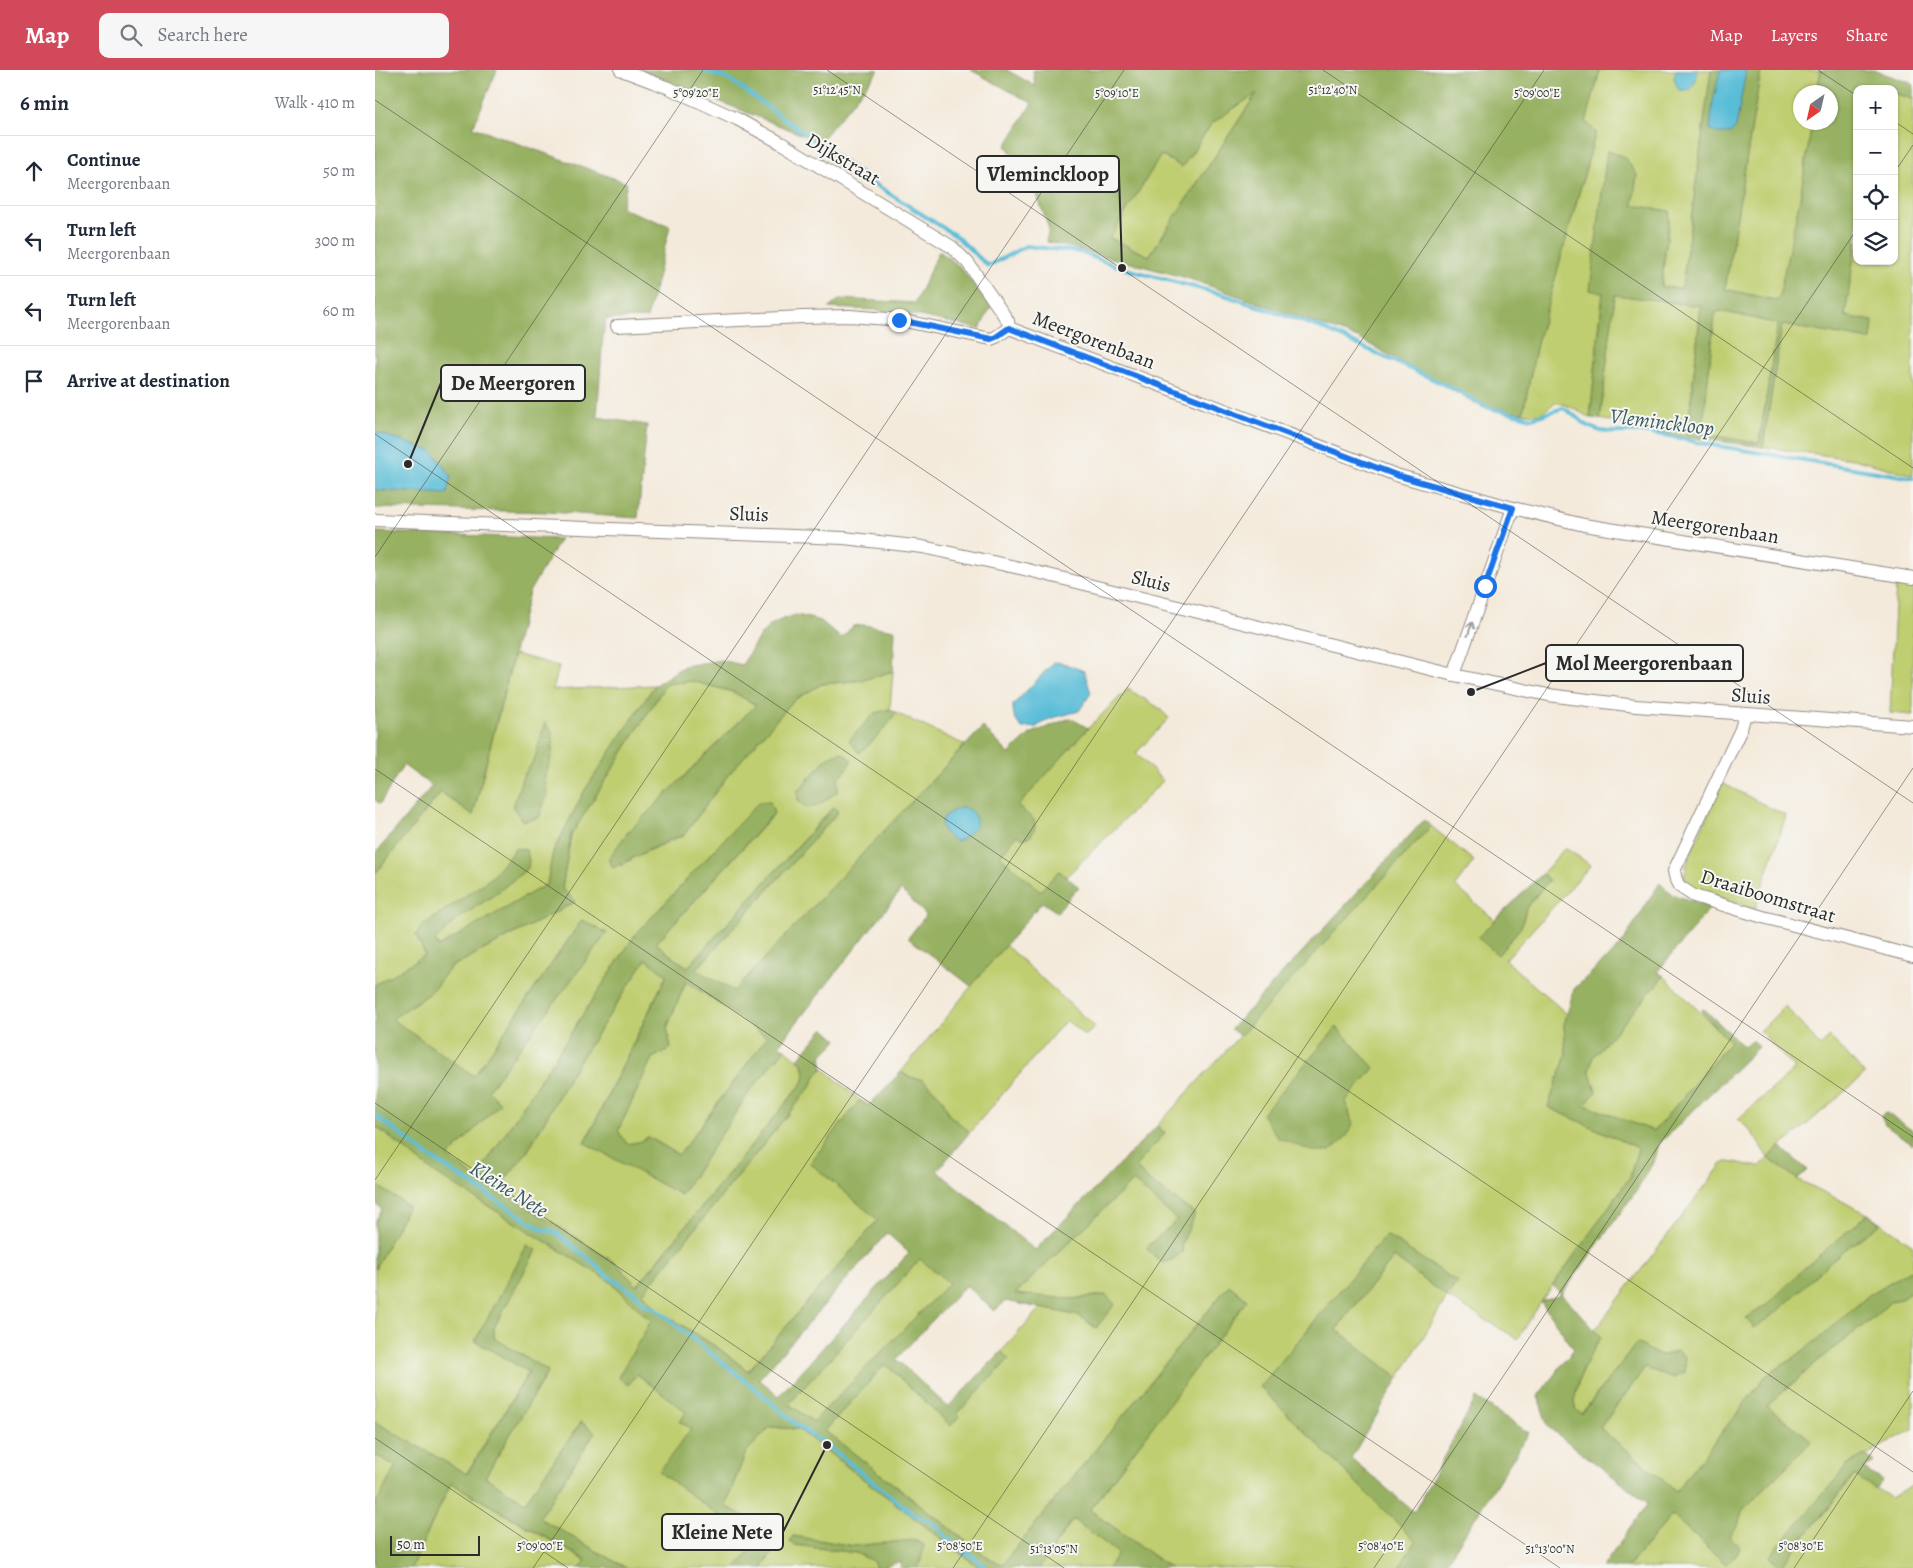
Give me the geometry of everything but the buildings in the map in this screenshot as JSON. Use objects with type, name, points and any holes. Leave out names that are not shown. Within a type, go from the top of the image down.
[{"type":"street","name":"Dijkstraat","points":[[621,70],[669,88],[737,119],[781,143],[951,247],[968,263],[1008,321],[1009,328]]},
{"type":"street","name":"Meergorenbaan","points":[[617,326],[803,316],[850,316],[899,320],[991,339],[1009,328],[1396,475],[1513,508],[1604,528],[1913,578]]},
{"type":"street","points":[[1454,675],[1513,508]]},
{"type":"street","name":"Sluis","points":[[375,520],[801,535],[894,543],[954,553],[1024,569],[1454,675],[1576,700],[1913,726]]},
{"type":"street","name":"Draaiboomstraat","points":[[1745,714],[1741,729],[1674,871],[1679,886],[1694,896],[1763,917],[1913,956]]},
{"type":"green space","points":[[375,70],[497,70],[473,127],[627,183],[621,208],[670,226],[647,318],[606,319],[603,335],[597,417],[647,425],[638,518],[548,512],[375,508],[375,490],[386,491],[432,451],[375,432]]},
{"type":"green space","points":[[642,70],[879,70],[820,142]]},
{"type":"green space","points":[[971,70],[1007,70],[1035,86],[1033,70],[1600,70],[1586,122],[1596,132],[1537,343],[1523,413],[1484,408],[1358,338],[1187,278],[1046,242],[1049,229],[1031,178],[1006,146],[1032,103]],"holes":[[[1257,93],[1149,256],[1110,238],[1161,155],[1182,167],[1212,123]]]},
{"type":"green space","points":[[1600,70],[1711,70],[1682,288],[1661,287],[1670,211],[1590,290],[1603,292],[1590,418],[1571,407],[1556,402],[1540,414],[1523,413],[1537,343],[1596,132],[1586,122]]},
{"type":"green space","points":[[1711,70],[1761,70],[1725,289],[1778,301],[1800,198],[1811,130],[1838,130],[1838,85],[1818,85],[1821,70],[1874,70],[1913,84],[1913,99],[1898,94],[1898,85],[1853,85],[1853,262],[1845,316],[1873,321],[1871,340],[1782,325],[1763,447],[1687,437],[1701,306],[1615,295],[1600,419],[1590,418],[1603,293],[1590,290],[1607,151],[1625,157],[1637,175],[1633,205],[1670,211],[1661,287],[1682,288]],"holes":[[[1721,311],[1778,324],[1759,443],[1702,434],[1715,313]]]},
{"type":"green space","points":[[1761,70],[1821,70],[1818,85],[1793,85],[1793,130],[1811,130],[1800,198],[1779,301],[1725,289]]},
{"type":"green space","points":[[1258,91],[1149,256],[1109,238],[1161,155],[1182,167],[1212,123]]},
{"type":"green space","points":[[1898,94],[1913,99],[1913,475],[1853,459],[1763,447],[1782,325],[1871,340],[1845,316],[1853,262],[1853,265],[1898,265]]},
{"type":"green space","points":[[939,251],[959,266],[991,306],[980,329],[920,316],[877,310],[829,308],[840,299],[915,303]]},
{"type":"green space","points":[[1615,294],[1701,306],[1687,437],[1600,419]]},
{"type":"green space","points":[[1721,311],[1778,324],[1759,443],[1702,435],[1715,313]]},
{"type":"green space","points":[[375,532],[560,539],[529,592],[473,815],[441,792],[375,874],[375,854],[432,786],[403,765],[380,804],[375,800]]},
{"type":"green space","points":[[1896,582],[1913,585],[1913,715],[1890,713]]},
{"type":"green space","points":[[797,615],[821,621],[841,638],[853,626],[863,625],[895,630],[893,671],[863,680],[822,684],[794,700],[728,775],[684,835],[671,839],[613,868],[608,859],[628,832],[756,705],[733,692],[692,681],[666,684],[571,835],[562,888],[575,902],[451,967],[431,992],[392,1019],[474,1076],[582,920],[607,933],[488,1090],[500,1103],[448,1157],[476,1178],[635,935],[759,802],[770,802],[774,813],[656,943],[688,967],[834,807],[838,812],[696,970],[734,991],[983,727],[1009,754],[1030,734],[1070,718],[1088,728],[1018,806],[1034,820],[1035,828],[1031,836],[1023,839],[1017,835],[1000,856],[1040,891],[1059,871],[1079,887],[1057,912],[1042,902],[971,986],[908,938],[926,915],[901,890],[779,1045],[785,1049],[752,1088],[681,1195],[585,1143],[667,975],[646,959],[572,1072],[527,1152],[498,1188],[617,1264],[637,1286],[804,1081],[804,1066],[798,1059],[824,1028],[837,1040],[821,1057],[823,1068],[811,1086],[643,1293],[658,1310],[721,1350],[748,1371],[878,1220],[810,1163],[860,1100],[869,1105],[901,1072],[909,1077],[923,1080],[942,1098],[949,1115],[970,1132],[937,1171],[1035,1250],[1157,1126],[1165,1133],[1135,1167],[1151,1182],[1195,1214],[1182,1243],[1182,1252],[1172,1260],[1162,1263],[1146,1248],[1177,1220],[1133,1181],[1015,1294],[1071,1299],[1106,1295],[1115,1304],[1096,1328],[1080,1316],[1006,1301],[994,1311],[966,1285],[896,1359],[948,1407],[1001,1352],[1009,1359],[957,1414],[959,1416],[951,1426],[885,1364],[825,1431],[991,1560],[1003,1564],[1229,1285],[1247,1300],[1090,1510],[1170,1568],[1108,1568],[1118,1553],[1073,1519],[1039,1568],[980,1568],[798,1429],[770,1427],[746,1452],[725,1506],[758,1523],[756,1530],[720,1516],[659,1472],[691,1429],[680,1422],[686,1412],[637,1374],[628,1385],[618,1377],[651,1321],[611,1282],[435,1173],[375,1125],[375,985],[425,955],[416,936],[421,927],[491,878],[516,848],[526,850],[529,860],[528,868],[494,895],[456,920],[435,941],[438,947],[547,884],[553,852],[585,790],[655,685],[684,666],[721,660],[742,665],[763,632],[785,618]],"holes":[[[686,981],[767,1037],[679,1155],[648,1137],[639,1142],[627,1144],[618,1131],[652,1058],[671,1048],[667,1028]],[[887,1233],[909,1253],[779,1396],[759,1379]],[[920,1259],[949,1283],[813,1422],[789,1404]]]},
{"type":"green space","points":[[514,654],[559,666],[553,690],[655,685],[585,790],[553,852],[547,884],[439,947],[435,941],[456,920],[494,895],[528,868],[516,848],[491,878],[421,927],[416,936],[426,955],[375,985],[375,874],[441,792],[473,815]]},
{"type":"green space","points":[[893,671],[890,709],[874,713],[890,722],[896,713],[965,745],[734,992],[695,971],[838,812],[833,807],[688,967],[656,943],[774,814],[635,935],[476,1178],[448,1157],[500,1103],[487,1090],[606,933],[582,920],[474,1076],[391,1019],[431,992],[451,967],[575,902],[562,888],[571,835],[666,684],[692,681],[733,692],[756,705],[628,832],[621,866],[638,855],[684,835],[728,775],[794,700],[822,684],[863,680]],"holes":[[[828,757],[838,791],[817,806],[798,801],[797,792]]]},
{"type":"green space","points":[[1128,689],[1159,708],[1169,718],[1136,753],[1163,781],[1066,877],[1059,871],[1041,891],[999,856],[1017,835],[1034,820],[1017,806],[1088,728]]},
{"type":"green space","points":[[890,709],[896,713],[892,719],[859,753],[849,740],[875,713]]},
{"type":"green space","points":[[545,722],[553,734],[552,755],[545,777],[547,795],[539,818],[522,821],[513,807],[522,778],[535,758]]},
{"type":"green space","points":[[841,752],[852,760],[844,773],[838,777],[838,791],[817,806],[807,808],[798,801],[797,792],[828,757]]},
{"type":"green space","points":[[1722,783],[1786,816],[1755,909],[1691,888],[1684,876],[1688,860]]},
{"type":"green space","points":[[1424,820],[1431,826],[1240,1036],[1231,1029]]},
{"type":"green space","points":[[1431,826],[1474,861],[1455,886],[1495,920],[1478,937],[1521,927],[1526,908],[1549,880],[1542,874],[1565,848],[1591,865],[1505,960],[1567,1014],[1564,1025],[1566,1055],[1548,1107],[1638,1148],[1630,1177],[1541,1302],[1518,1339],[1447,1297],[1457,1282],[1386,1235],[1260,1387],[1416,1541],[1399,1568],[1170,1568],[1090,1510],[1247,1300],[1229,1285],[1003,1564],[991,1560],[825,1431],[885,1364],[956,1414],[1009,1359],[1001,1352],[1040,1308],[1080,1316],[1097,1328],[1106,1295],[1071,1299],[1014,1295],[1133,1181],[1178,1220],[1146,1248],[1182,1253],[1182,1243],[1195,1214],[1151,1182],[1135,1166],[1165,1133],[1157,1126]]},
{"type":"green space","points":[[1542,874],[1549,880],[1526,908],[1521,927],[1498,955],[1478,937]]},
{"type":"green space","points":[[1660,883],[1671,894],[1711,907],[1657,972],[1664,976],[1593,1057],[1589,1070],[1596,1092],[1585,1105],[1654,1131],[1730,1042],[1701,1011],[1704,1009],[1744,1047],[1752,1040],[1758,1047],[1659,1144],[1655,1159],[1639,1187],[1562,1294],[1601,1337],[1579,1380],[1576,1389],[1575,1409],[1582,1414],[1637,1343],[1660,1356],[1677,1351],[1685,1357],[1685,1372],[1674,1378],[1645,1368],[1600,1428],[1676,1491],[1766,1376],[1822,1336],[1869,1295],[1910,1270],[1913,1275],[1913,1291],[1901,1299],[1891,1301],[1873,1318],[1826,1354],[1767,1406],[1812,1441],[1742,1511],[1738,1526],[1729,1536],[1740,1547],[1737,1555],[1726,1564],[1672,1515],[1627,1568],[1602,1568],[1648,1503],[1548,1427],[1538,1396],[1574,1349],[1541,1302],[1561,1295],[1553,1285],[1630,1177],[1638,1148],[1548,1107],[1566,1055],[1564,1025],[1574,989],[1620,946]]},
{"type":"green space","points":[[1005,945],[1095,1027],[1085,1036],[1066,1020],[970,1132],[949,1115],[942,1098],[923,1080],[909,1077],[901,1072]]},
{"type":"green space","points":[[646,959],[667,974],[585,1142],[681,1195],[752,1088],[785,1049],[801,1062],[805,1075],[804,1081],[637,1286],[617,1264],[498,1188],[527,1152],[572,1072]]},
{"type":"green space","points":[[1664,976],[1730,1042],[1654,1131],[1584,1105],[1596,1092],[1589,1069],[1593,1057]]},
{"type":"green space","points":[[686,981],[767,1037],[679,1155],[649,1137],[639,1142],[627,1144],[618,1131],[652,1058],[671,1048],[667,1028]]},
{"type":"green space","points":[[1785,1006],[1820,1046],[1830,1037],[1865,1074],[1768,1158],[1751,1131],[1738,1119],[1795,1069],[1760,1031]]},
{"type":"green space","points":[[1337,1027],[1374,1068],[1346,1101],[1353,1125],[1346,1137],[1330,1151],[1312,1151],[1278,1138],[1262,1114]]},
{"type":"green space","points":[[823,1068],[860,1100],[811,1163],[878,1220],[748,1371],[721,1350],[658,1310],[643,1293],[811,1086]]},
{"type":"green space","points":[[1885,1112],[1913,1131],[1913,1145],[1885,1125],[1881,1116]]},
{"type":"green space","points":[[375,1126],[435,1173],[611,1282],[652,1322],[618,1377],[637,1374],[686,1412],[691,1429],[660,1472],[720,1516],[758,1523],[725,1506],[746,1452],[770,1427],[798,1429],[980,1568],[917,1568],[921,1560],[914,1540],[854,1546],[793,1536],[795,1545],[856,1553],[873,1561],[876,1568],[762,1568],[777,1544],[762,1535],[736,1568],[626,1568],[539,1518],[595,1432],[581,1422],[525,1502],[485,1477],[548,1371],[494,1338],[494,1328],[528,1245],[476,1341],[529,1372],[466,1474],[375,1422],[375,1269],[408,1206],[375,1184]]},
{"type":"green space","points":[[1780,1147],[1808,1170],[1797,1179],[1768,1158]]},
{"type":"green space","points":[[1768,1158],[1797,1179],[1868,1214],[1913,1245],[1913,1275],[1910,1270],[1869,1295],[1822,1336],[1766,1376],[1676,1491],[1600,1428],[1645,1368],[1677,1351],[1660,1356],[1637,1343],[1581,1414],[1575,1409],[1576,1389],[1587,1362],[1601,1337],[1595,1330],[1722,1164],[1729,1161],[1759,1167]]},
{"type":"green space","points":[[375,1184],[408,1206],[375,1269],[375,1222],[382,1209],[375,1204]]},
{"type":"green space","points":[[1868,1214],[1880,1224],[1831,1261],[1777,1311],[1754,1328],[1746,1318],[1768,1304],[1803,1269]]},
{"type":"green space","points":[[1386,1235],[1457,1282],[1447,1297],[1394,1257],[1336,1329],[1399,1378],[1351,1458],[1414,1512],[1476,1398],[1529,1433],[1443,1568],[1399,1568],[1415,1541],[1260,1387]]},
{"type":"green space","points":[[527,1245],[536,1250],[494,1328],[494,1338],[548,1371],[485,1477],[525,1502],[581,1422],[595,1432],[539,1518],[626,1568],[580,1568],[586,1560],[451,1483],[411,1568],[375,1568],[375,1506],[396,1466],[375,1455],[375,1422],[467,1474],[529,1372],[475,1341]]},
{"type":"green space","points":[[1394,1257],[1447,1297],[1399,1378],[1336,1330]]},
{"type":"green space","points":[[920,1258],[950,1282],[813,1422],[789,1404]]},
{"type":"green space","points":[[1913,1291],[1913,1429],[1848,1465],[1780,1567],[1855,1475],[1891,1498],[1913,1485],[1913,1568],[1627,1568],[1672,1515],[1726,1564],[1728,1536],[1738,1526],[1742,1511],[1812,1441],[1767,1406],[1826,1354],[1873,1318],[1891,1301],[1901,1299]]},
{"type":"green space","points":[[1865,1454],[1874,1462],[1864,1469],[1882,1481],[1876,1489],[1854,1475],[1780,1567],[1769,1557],[1848,1465]]},
{"type":"green space","points":[[375,1455],[396,1466],[375,1506]]},
{"type":"green space","points":[[451,1483],[586,1561],[580,1568],[411,1568]]},
{"type":"green space","points":[[1073,1519],[1118,1553],[1108,1568],[1039,1568]]},
{"type":"green space","points":[[762,1534],[777,1544],[762,1568],[736,1568]]},
{"type":"green space","points":[[793,1536],[854,1546],[914,1540],[924,1545],[917,1568],[900,1568],[901,1562],[876,1568],[873,1561],[856,1553],[795,1545],[790,1541]]},
{"type":"water","points":[[1676,70],[1697,70],[1696,80],[1690,90],[1679,90],[1674,79]]},
{"type":"water","points":[[1720,70],[1746,70],[1736,127],[1731,132],[1724,134],[1710,130]]},
{"type":"water","points":[[375,432],[432,451],[451,476],[447,494],[375,490]]},
{"type":"water","points":[[1054,662],[1063,663],[1084,671],[1091,693],[1079,711],[1049,719],[1036,727],[1022,728],[1015,718],[1013,705]]},
{"type":"water","points":[[963,807],[973,814],[976,819],[976,826],[964,838],[957,841],[946,834],[942,824],[945,816]]},
{"type":"waterway","name":"Vleminckloop","points":[[701,70],[729,79],[876,185],[956,236],[988,266],[1026,246],[1080,252],[1122,268],[1224,295],[1319,327],[1452,388],[1486,407],[1532,418],[1563,408],[1598,430],[1657,434],[1700,443],[1913,478]]},
{"type":"waterway","name":"Kleine Nete","points":[[375,1115],[427,1155],[541,1229],[555,1232],[605,1274],[637,1295],[644,1304],[657,1309],[674,1323]]},
{"type":"waterway","name":"Kleine Nete","points":[[676,1325],[758,1391],[799,1427],[827,1445],[913,1514],[935,1524],[964,1553],[973,1556],[986,1568]]},
{"type":"place","name":"Vleminckloop","points":[[1122,268]]},
{"type":"place","name":"De Meergoren","points":[[408,464]]},
{"type":"place","name":"Mol Meergorenbaan","points":[[1471,692]]},
{"type":"place","name":"Kleine Nete","points":[[827,1445]]},
{"type":"route","points":[[899,320],[991,339],[1009,328],[1396,475],[1513,508],[1485,586]]}]
